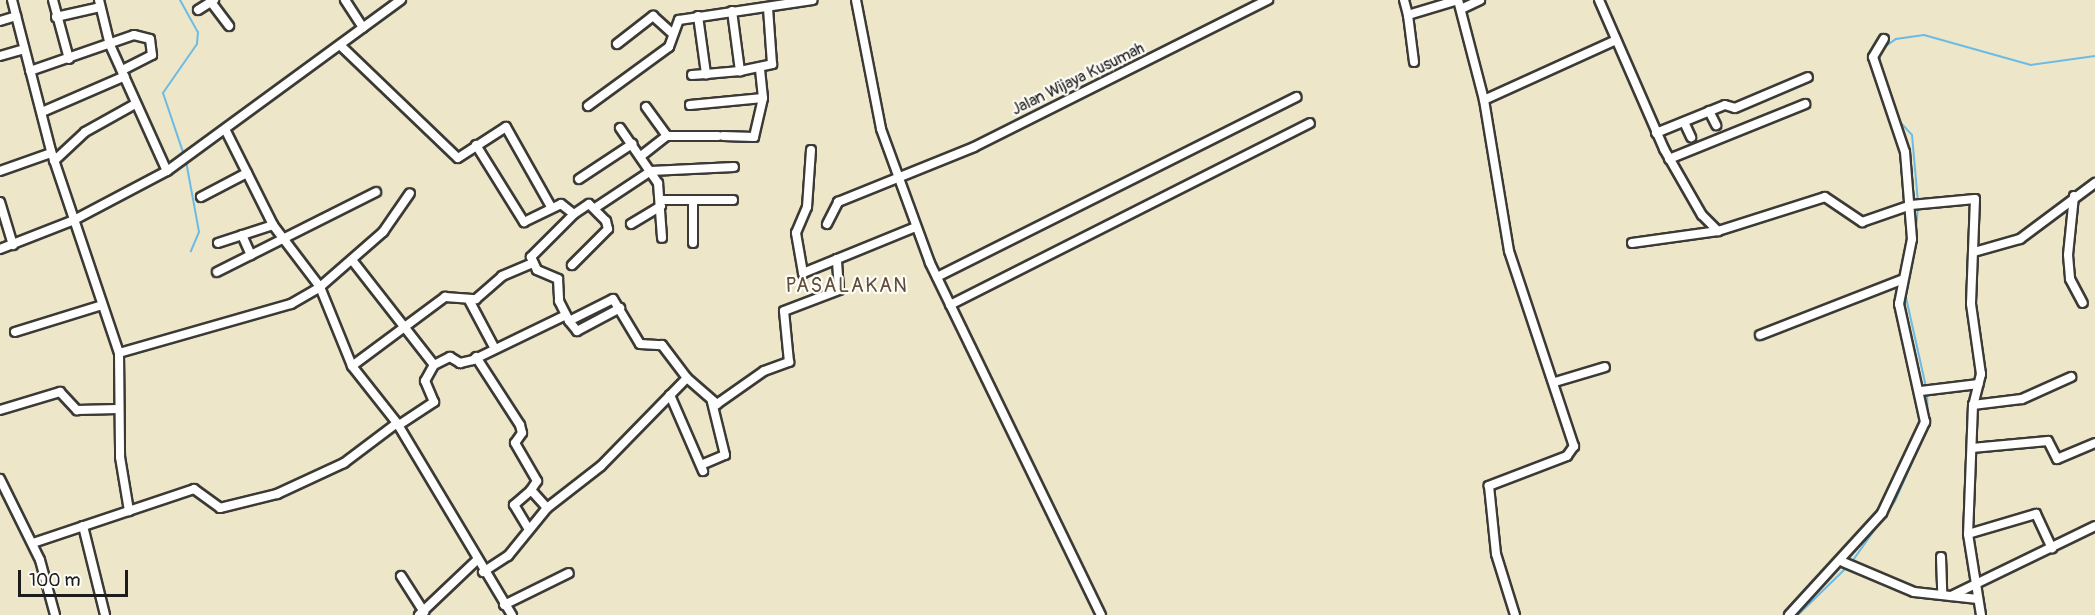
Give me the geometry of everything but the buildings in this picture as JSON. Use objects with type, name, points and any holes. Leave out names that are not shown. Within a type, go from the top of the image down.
[{"type":"street","points":[[12,0],[53,157],[99,306],[119,353],[118,409],[129,512]]},
{"type":"street","points":[[53,0],[69,59]]},
{"type":"street","points":[[345,0],[363,28]]},
{"type":"street","points":[[0,249],[74,220],[167,171],[401,0]]},
{"type":"street","points":[[588,106],[669,46],[672,33],[679,20],[732,11],[768,9],[813,0]]},
{"type":"street","points":[[856,0],[869,86],[897,176],[916,227],[937,278],[1101,615]]},
{"type":"street","name":"Jalan Wijaya Kusumah","points":[[827,225],[836,203],[984,142],[1268,0]]},
{"type":"street","points":[[1404,0],[1414,62]]},
{"type":"street","points":[[1408,15],[1480,0]]},
{"type":"street","points":[[1599,0],[1669,159],[1718,231]]},
{"type":"street","points":[[56,17],[100,3],[110,45],[167,171]]},
{"type":"street","points":[[206,3],[229,26]]},
{"type":"street","points":[[1459,3],[1484,100],[1509,251],[1555,382],[1574,451],[1494,483],[1488,493],[1496,554],[1515,615]]},
{"type":"street","points":[[693,75],[760,70],[773,60],[768,9]]},
{"type":"street","points":[[732,11],[740,71]]},
{"type":"street","points":[[0,21],[16,16]]},
{"type":"street","points":[[617,44],[653,16],[672,33]]},
{"type":"street","points":[[698,16],[706,74]]},
{"type":"street","points":[[30,70],[69,59],[134,35],[152,41],[150,57],[123,73],[42,112]]},
{"type":"street","points":[[1789,615],[1848,564],[1882,513],[1915,449],[1926,415],[1925,390],[1900,312],[1901,280],[1912,238],[1915,204],[1905,152],[1873,57],[1884,39]]},
{"type":"street","points":[[1484,100],[1616,40]]},
{"type":"street","points":[[339,45],[458,158],[506,127],[551,207]]},
{"type":"street","points":[[0,56],[24,49]]},
{"type":"street","points":[[641,156],[667,136],[754,137],[763,98],[760,70]]},
{"type":"street","points":[[1656,133],[1725,105],[1735,108],[1808,77]]},
{"type":"street","points":[[937,278],[1297,97]]},
{"type":"street","points":[[690,105],[763,98]]},
{"type":"street","points":[[0,171],[53,157],[85,132],[135,104]]},
{"type":"street","points":[[1669,159],[1805,104]]},
{"type":"street","points":[[646,107],[667,136]]},
{"type":"street","points":[[1709,111],[1716,125]]},
{"type":"street","points":[[1684,122],[1691,137]]},
{"type":"street","points":[[950,305],[1310,123]]},
{"type":"street","points":[[620,128],[651,171],[661,203],[662,238]]},
{"type":"street","points":[[226,130],[273,225],[320,287],[352,366],[398,424],[483,572],[512,615]]},
{"type":"street","points":[[579,179],[632,144]]},
{"type":"street","points":[[476,145],[524,222],[551,207],[566,204],[574,214]]},
{"type":"street","points":[[811,150],[807,207],[795,233],[802,272],[818,271],[837,259],[916,227]]},
{"type":"street","points":[[533,263],[532,253],[585,205],[595,207],[651,171],[734,167]]},
{"type":"street","points":[[201,197],[247,173]]},
{"type":"street","points":[[1974,252],[2020,238],[2074,196],[2095,183]]},
{"type":"street","points":[[218,272],[376,192]]},
{"type":"street","points":[[119,353],[273,312],[320,287],[387,228],[410,193]]},
{"type":"street","points":[[2074,196],[2068,255],[2070,279],[2083,303]]},
{"type":"street","points":[[1632,243],[1718,231],[1825,197],[1862,222],[1915,204],[1975,199],[1971,304],[1981,366],[1979,384],[1972,405],[1968,534],[1981,615]]},
{"type":"street","points":[[693,200],[693,243]]},
{"type":"street","points":[[631,224],[661,203],[733,200]]},
{"type":"street","points":[[0,202],[13,244]]},
{"type":"street","points":[[572,265],[608,229],[595,207]]},
{"type":"street","points":[[218,243],[273,225]]},
{"type":"street","points":[[242,235],[251,255]]},
{"type":"street","points":[[712,402],[725,401],[764,371],[789,362],[784,311],[839,290],[837,259]]},
{"type":"street","points":[[352,260],[405,331],[434,365]]},
{"type":"street","points":[[352,366],[405,331],[445,297],[469,300],[533,263]]},
{"type":"street","points":[[533,263],[558,279],[558,301],[578,332],[620,308]]},
{"type":"street","points":[[1761,335],[1901,280]]},
{"type":"street","points":[[33,543],[194,489],[220,508],[277,494],[344,463],[398,424],[434,402],[425,383],[434,365],[450,357],[460,363],[476,357],[608,299],[620,308],[640,345],[662,345],[687,378],[712,402],[724,455],[702,468],[670,395]]},
{"type":"street","points":[[469,300],[495,349]]},
{"type":"street","points":[[15,332],[99,306]]},
{"type":"street","points":[[476,357],[520,424],[522,433],[514,440],[537,481],[531,490],[514,505],[528,528]]},
{"type":"street","points":[[1555,382],[1605,368]]},
{"type":"street","points":[[1972,405],[2022,399],[2071,377]]},
{"type":"street","points":[[483,572],[508,556],[528,528],[547,508],[601,466],[687,378]]},
{"type":"street","points":[[1925,390],[1979,384]]},
{"type":"street","points":[[0,410],[60,392],[77,410],[118,409]]},
{"type":"street","points":[[1971,448],[2048,441],[2057,459],[2095,443]]},
{"type":"street","points":[[0,479],[33,543],[55,615]]},
{"type":"street","points":[[531,490],[547,508]]},
{"type":"street","points":[[1968,534],[2036,514],[2052,549]]},
{"type":"street","points":[[83,526],[105,615]]},
{"type":"street","points":[[1947,596],[2052,549],[2095,526]]},
{"type":"street","points":[[1941,556],[1947,596]]},
{"type":"street","points":[[401,576],[421,614],[477,560]]},
{"type":"street","points":[[1848,564],[1914,592],[1978,599]]},
{"type":"street","points":[[504,605],[569,573]]},
{"type":"waterway","points":[[180,0],[198,32],[197,44],[163,93],[184,155]]},
{"type":"waterway","points":[[1883,48],[1896,39],[1924,35],[2031,65],[2095,56]]},
{"type":"waterway","points":[[1880,52],[1880,68]]},
{"type":"waterway","points":[[1899,121],[1912,135],[1918,202]]},
{"type":"waterway","points":[[186,161],[199,232],[191,251]]},
{"type":"waterway","points":[[1915,241],[1918,208]]},
{"type":"waterway","points":[[1905,293],[1926,387]]},
{"type":"waterway","points":[[1927,393],[1928,422]]},
{"type":"waterway","points":[[1851,563],[1895,501],[1927,428]]},
{"type":"waterway","points":[[1798,615],[1847,567]]},
{"type":"district","name":"PASALAKAN","points":[[847,285]]}]
